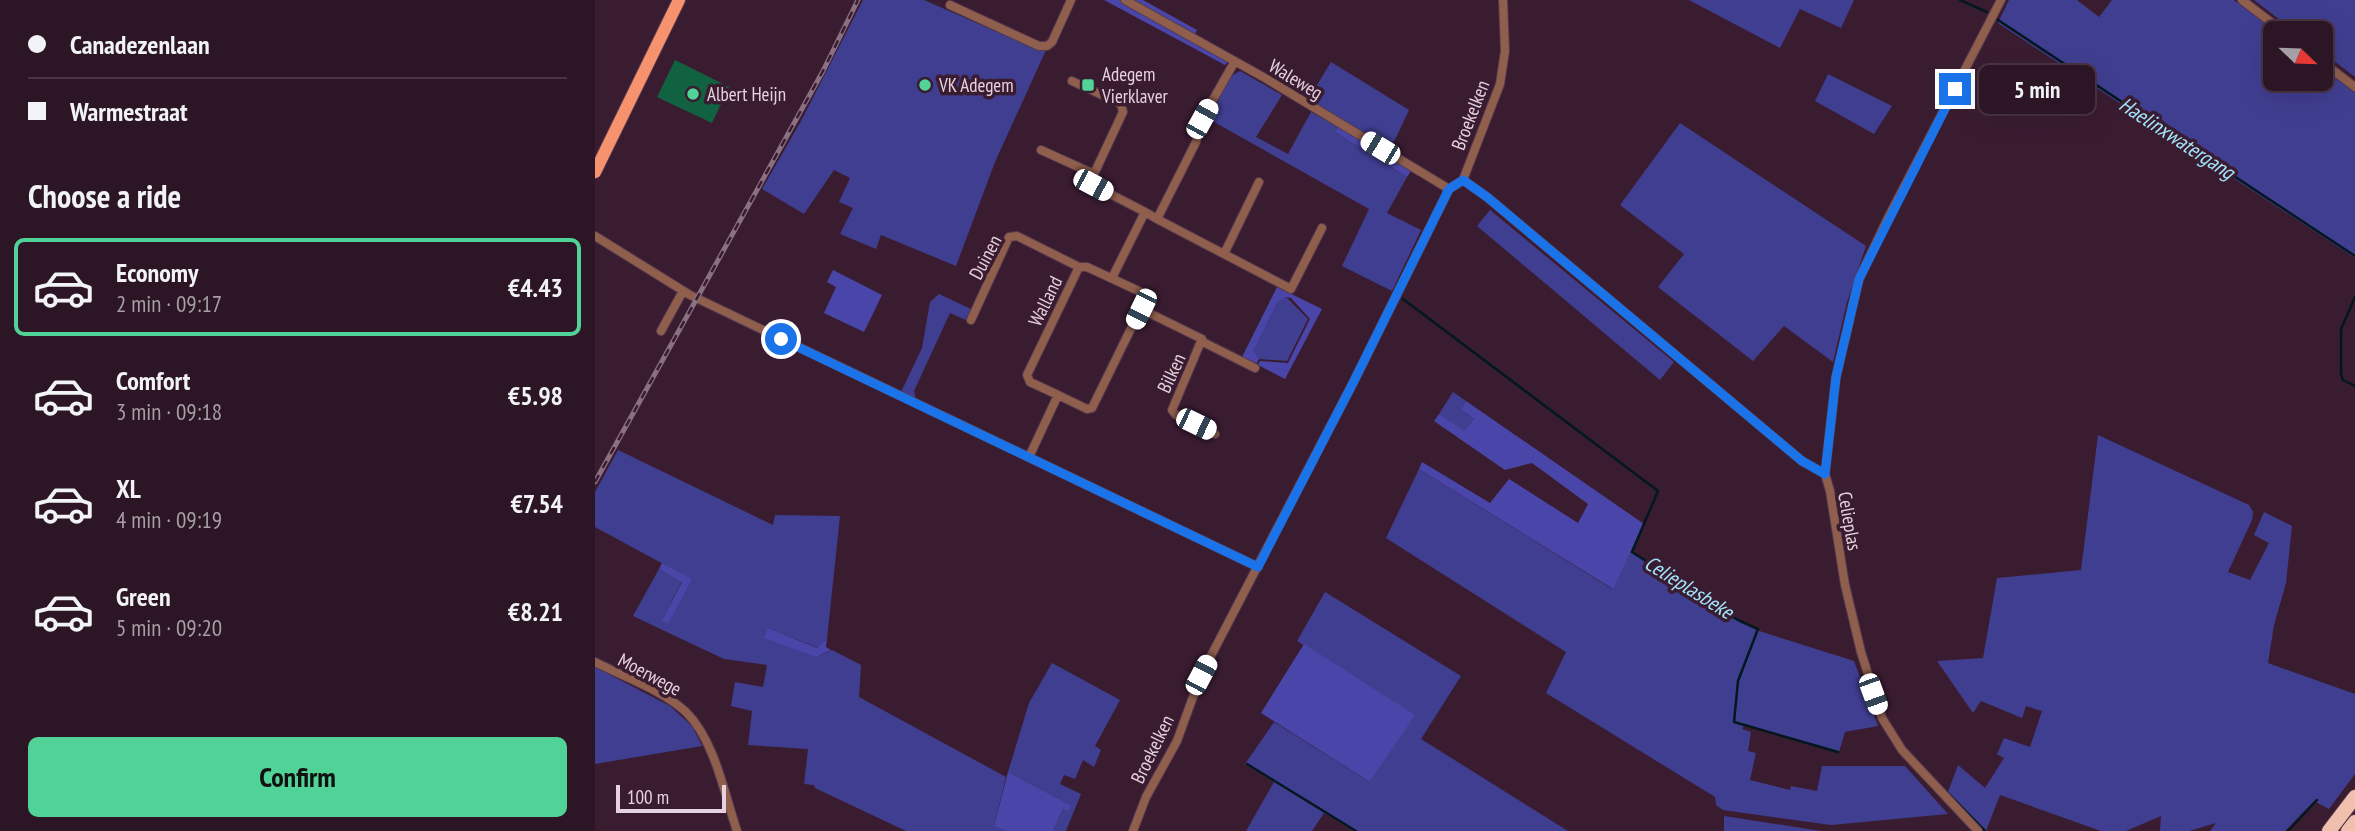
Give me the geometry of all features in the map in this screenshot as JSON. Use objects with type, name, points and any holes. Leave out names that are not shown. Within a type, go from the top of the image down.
[{"type":"highway","points":[[2329,831],[2355,797]]},
{"type":"highway","points":[[2348,831],[2355,822]]},
{"type":"main road","points":[[595,172],[679,0]]},
{"type":"street","points":[[950,5],[1039,46],[1047,46],[1052,42],[1071,0]]},
{"type":"street","name":"Waleweg","points":[[1125,0],[1235,61],[1449,189]]},
{"type":"street","name":"Broekelken","points":[[1133,831],[1146,797],[1177,741],[1201,675],[1360,369],[1449,189],[1463,180],[1500,84],[1505,51],[1503,0]]},
{"type":"street","points":[[1825,474],[1836,377],[1859,279],[2001,0]]},
{"type":"street","points":[[2242,0],[2269,21]]},
{"type":"street","points":[[1157,219],[1195,142],[1202,119],[1235,61]]},
{"type":"street","points":[[2333,71],[2355,88]]},
{"type":"street","points":[[1072,81],[1121,104],[1123,112],[1094,174],[1093,185],[1291,289],[1322,228]]},
{"type":"street","points":[[1041,150],[1094,174]]},
{"type":"street","name":"Celieplas","points":[[1463,180],[1487,197],[1802,461],[1825,474],[1845,585],[1861,652],[1882,718],[1902,750],[1977,831]]},
{"type":"street","points":[[1224,254],[1258,182]]},
{"type":"street","points":[[1112,278],[1145,212]]},
{"type":"street","points":[[595,236],[683,291],[1258,567]]},
{"type":"street","name":"Duinen","points":[[971,320],[1009,237],[1017,236],[1079,267]]},
{"type":"street","name":"Walland","points":[[1079,267],[1087,267],[1143,293],[1145,300],[1092,408],[1087,410],[1030,382],[1027,375],[1079,267]]},
{"type":"street","points":[[661,331],[683,291]]},
{"type":"street","name":"Bilken","points":[[1141,309],[1200,337],[1203,342],[1255,368]]},
{"type":"street","name":"Bilken","points":[[1203,342],[1172,410],[1176,415],[1216,433]]},
{"type":"street","points":[[1029,457],[1058,395]]},
{"type":"street","name":"Moerwege","points":[[595,662],[673,702],[693,720],[709,747],[737,831]]},
{"type":"shaded area","points":[[863,0],[924,0],[1034,48],[1046,50],[995,162],[956,266],[881,235],[876,249],[840,234],[853,208],[839,202],[850,178],[834,170],[804,214],[762,189],[801,121]]},
{"type":"shaded area","points":[[1104,0],[1143,0],[1197,30],[1192,40],[1228,61],[1225,65]]},
{"type":"shaded area","points":[[1689,0],[1854,0],[1841,28],[1800,9],[1780,48]]},
{"type":"shaded area","points":[[2009,0],[2077,0],[2099,17],[2112,0],[2234,0],[2263,22],[2263,91],[2333,91],[2333,75],[2355,92],[2355,258],[1998,23]]},
{"type":"shaded area","points":[[2254,0],[2355,0],[2355,77],[2333,60],[2333,21],[2281,21]]},
{"type":"shaded area","points":[[1331,62],[1409,110],[1390,150],[1308,100]]},
{"type":"shaded area","points":[[1240,71],[1282,95],[1256,137],[1288,154],[1311,112],[1338,127],[1335,132],[1407,177],[1387,213],[1421,230],[1392,291],[1342,266],[1369,209],[1207,118],[1231,76]]},
{"type":"shaded area","points":[[1828,74],[1892,106],[1874,134],[1815,101]]},
{"type":"shaded area","points":[[1680,123],[1866,246],[1847,302],[1833,362],[1784,326],[1753,361],[1658,287],[1684,254],[1620,205]]},
{"type":"shaded area","points":[[1338,127],[1411,171],[1407,177],[1335,132]]},
{"type":"shaded area","points":[[1490,210],[1674,362],[1660,380],[1477,226]]},
{"type":"shaded area","points":[[833,270],[882,295],[864,332],[824,313],[836,287],[827,282]]},
{"type":"shaded area","points":[[1277,287],[1322,309],[1285,379],[1258,365],[1260,361],[1288,363],[1310,319],[1291,298],[1286,297],[1277,303],[1253,351],[1259,359],[1256,364],[1242,357]]},
{"type":"shaded area","points":[[939,294],[971,309],[966,320],[950,313],[914,391],[916,399],[901,392],[922,348],[930,302]]},
{"type":"shaded area","points":[[1286,297],[1308,319],[1287,361],[1259,359],[1252,352],[1277,303]]},
{"type":"shaded area","points":[[1453,392],[1466,401],[1461,409],[1474,419],[1464,432],[1439,414]]},
{"type":"shaded area","points":[[1466,401],[1644,524],[1613,589],[1419,469],[1422,462],[1490,503],[1509,479],[1578,523],[1588,504],[1532,463],[1505,470],[1434,421],[1439,414],[1464,431],[1474,419],[1461,409]]},
{"type":"shaded area","points":[[2098,435],[2249,505],[2253,512],[2252,520],[2228,572],[2250,580],[2269,543],[2254,535],[2264,512],[2292,526],[2286,583],[2274,625],[2268,663],[2355,694],[2355,774],[2329,809],[2314,801],[2285,831],[2210,831],[2216,823],[2189,831],[2160,831],[2161,816],[2126,831],[2101,831],[2000,795],[1986,831],[1948,792],[1958,765],[1985,788],[2004,758],[1997,754],[2004,738],[2030,747],[2042,711],[2026,706],[2022,718],[1981,701],[1973,713],[1937,661],[1983,658],[1997,578],[2081,570]]},
{"type":"shaded area","points":[[618,450],[773,525],[775,515],[840,516],[827,639],[818,648],[768,628],[816,657],[832,650],[861,665],[859,697],[1006,777],[994,826],[1006,831],[906,831],[815,788],[814,785],[804,784],[808,749],[748,745],[752,711],[731,706],[735,682],[763,687],[767,665],[724,659],[633,616],[659,569],[682,581],[662,620],[691,579],[595,527],[595,492]]},
{"type":"shaded area","points":[[1419,469],[1612,589],[1630,552],[1756,630],[1854,661],[1878,726],[1845,732],[1839,752],[1745,724],[1742,729],[1751,732],[1748,751],[1756,753],[1750,780],[1790,790],[1791,786],[1817,791],[1822,766],[1905,766],[1948,814],[1831,825],[1723,810],[1716,805],[1715,797],[1546,693],[1566,652],[1386,538]]},
{"type":"shaded area","points":[[662,563],[692,579],[668,624],[662,620],[682,582],[659,569]]},
{"type":"shaded area","points":[[1325,592],[1461,676],[1421,739],[1568,831],[1354,831],[1324,813],[1312,831],[1246,831],[1274,782],[1245,764],[1274,722],[1370,782],[1414,715],[1297,641]]},
{"type":"shaded area","points":[[768,628],[817,648],[827,639],[826,647],[831,650],[816,657],[764,638]]},
{"type":"shaded area","points":[[1304,644],[1415,715],[1370,782],[1261,713]]},
{"type":"shaded area","points":[[1052,663],[1120,700],[1095,746],[1101,750],[1094,767],[1083,760],[1075,779],[1064,775],[1060,784],[1081,794],[1066,831],[1053,831],[1063,809],[1071,805],[1008,772],[1029,703]]},
{"type":"shaded area","points":[[595,667],[670,706],[692,726],[702,746],[595,764]]},
{"type":"shaded area","points":[[1008,772],[1071,805],[1069,810],[1063,809],[1053,831],[1006,831],[994,826]]},
{"type":"shaded area","points":[[1724,816],[1821,831],[1724,831]]},
{"type":"building","name":"Albert Heijn","points":[[675,60],[729,87],[712,123],[657,97]]},
{"type":"waterway","name":"Haelinxwatergang","points":[[1960,0],[1987,12]]},
{"type":"waterway","name":"Haelinxwatergang","points":[[1998,20],[2355,256]]},
{"type":"waterway","name":"Haelinxwatergang","points":[[2355,297],[2341,329],[2341,375],[2343,380],[2355,386]]},
{"type":"waterway","name":"Celieplasbeke","points":[[1403,299],[1658,491],[1632,552],[1738,620],[1758,629],[1738,681],[1734,722],[1838,752]]},
{"type":"waterway","points":[[1247,764],[1356,831]]},
{"type":"waterway","name":"Celieplasbeke","points":[[1934,779],[1985,831]]},
{"type":"waterway","name":"Celieplasbeke","points":[[2288,831],[2317,800]]},
{"type":"railway","points":[[595,482],[823,71],[858,0]]},
{"type":"place","name":"VK Adegem","points":[[925,85]]},
{"type":"place","name":"Adegem Vierklaver","points":[[1088,85]]},
{"type":"place","name":"Albert Heijn","points":[[693,94]]},
{"type":"route","points":[[781,339],[1258,567],[1449,189],[1463,180],[1487,197],[1802,461],[1825,474],[1836,377],[1859,279],[1955,89]]}]
